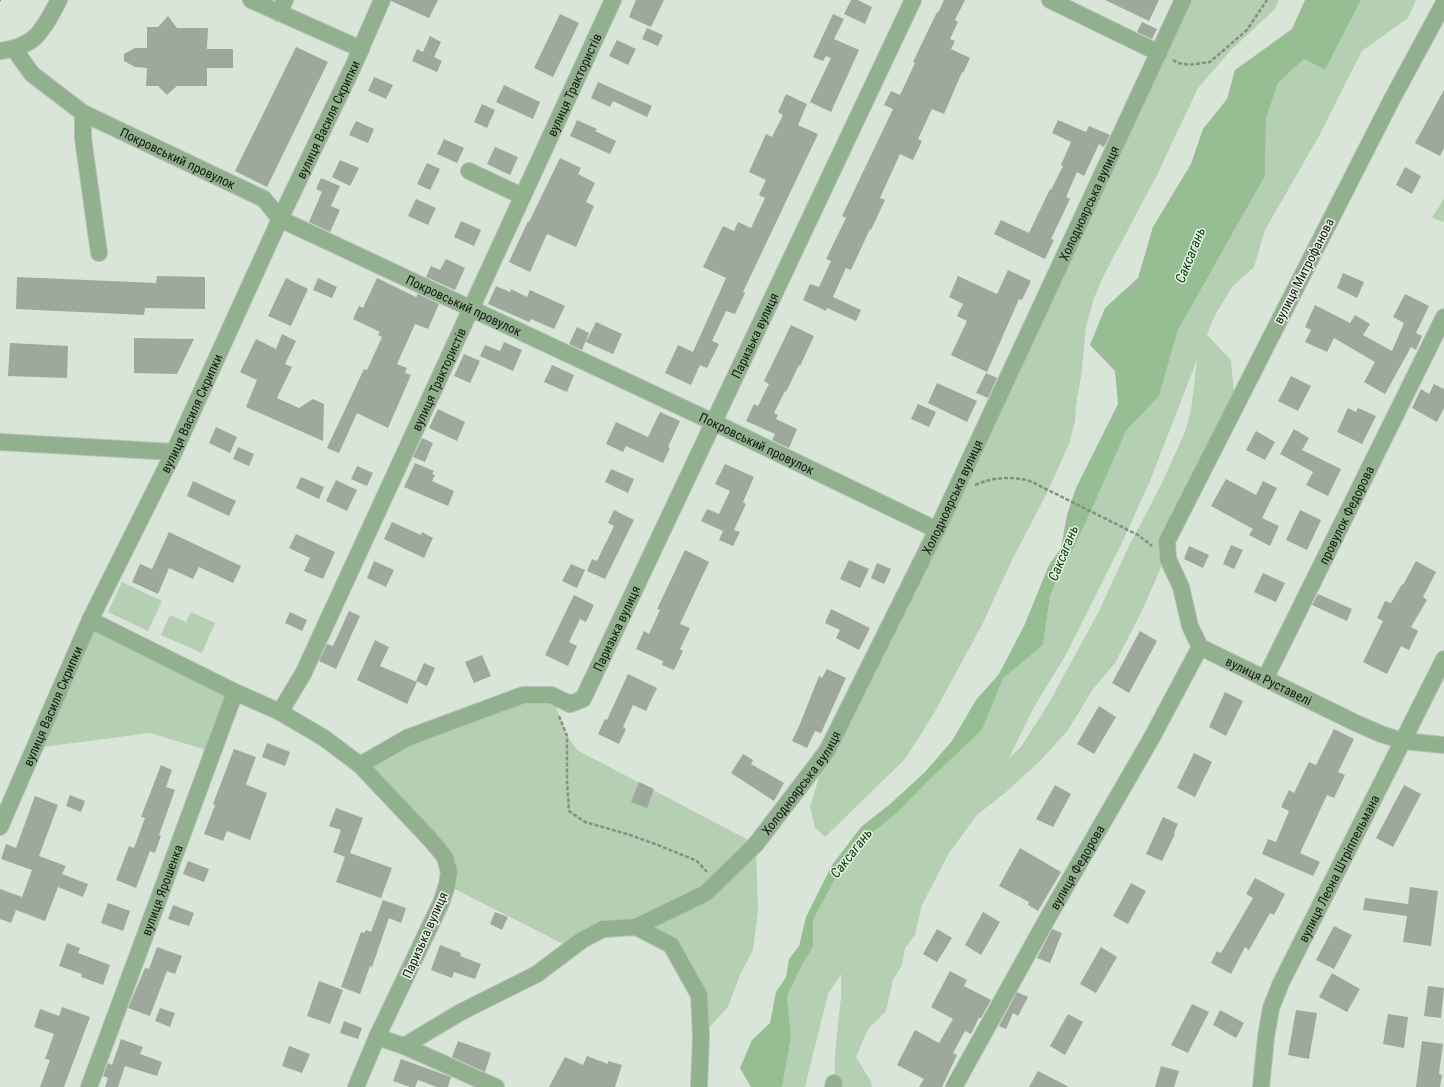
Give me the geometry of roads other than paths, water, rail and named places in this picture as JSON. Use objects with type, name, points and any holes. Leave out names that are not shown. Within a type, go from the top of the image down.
[{"type":"street","points":[[7,50],[27,44],[36,38],[59,0]]},
{"type":"street","points":[[251,0],[282,6],[360,49]]},
{"type":"street","name":"вулиця Василя Скрипки","points":[[0,826],[90,620],[174,452],[382,0]]},
{"type":"street","name":"вулиця Трактористів","points":[[280,712],[303,674],[470,308],[613,0]]},
{"type":"street","name":"Паризька вулиця","points":[[356,1087],[377,1037],[441,903],[447,885],[449,872],[445,857],[360,765],[407,738],[524,695],[551,695],[570,704],[583,699],[913,0]]},
{"type":"street","points":[[1050,0],[1158,53]]},
{"type":"street","name":"Холодноярська вулиця","points":[[636,927],[706,893],[717,883],[756,844],[827,751],[937,530],[1183,0]]},
{"type":"street","name":"вулиця Митрофанова","points":[[1200,647],[1190,626],[1182,587],[1168,558],[1167,541],[1391,101],[1444,3]]},
{"type":"street","name":"Покровський провулок","points":[[7,50],[32,74],[83,113],[264,199],[280,219],[713,422],[937,530]]},
{"type":"street","points":[[83,113],[82,138],[99,253]]},
{"type":"street","points":[[468,171],[522,196]]},
{"type":"street","name":"провулок Федорова","points":[[1265,679],[1444,317]]},
{"type":"street","points":[[0,442],[174,452]]},
{"type":"street","points":[[90,620],[235,692],[280,712],[324,738],[360,765]]},
{"type":"street","name":"вулиця Руставелі","points":[[1200,647],[1381,734],[1403,741],[1444,745]]},
{"type":"street","name":"вулиця Федорова","points":[[954,1087],[1051,912],[1151,739],[1200,647]]},
{"type":"street","name":"вулиця Леона Штріппельмана","points":[[1261,1087],[1266,1036],[1271,1008],[1281,983],[1444,659]]},
{"type":"street","name":"вулиця Ярошенка","points":[[89,1087],[235,692]]},
{"type":"street","points":[[404,1046],[461,1012],[537,974],[582,940],[603,929],[636,927],[671,945],[698,995],[701,1036],[698,1087]]},
{"type":"street","points":[[377,1037],[404,1046],[496,1087]]},
{"type":"water","name":"Саксагань","points":[[1305,0],[1361,0],[1325,70],[1304,59],[1278,83],[1266,119],[1265,176],[1178,330],[1159,396],[1126,431],[1092,509],[1059,574],[1050,597],[1043,645],[1003,678],[982,730],[927,782],[897,813],[868,836],[839,872],[813,920],[813,947],[802,965],[787,996],[791,1038],[782,1087],[751,1087],[740,1068],[752,1040],[770,1023],[776,992],[786,977],[789,959],[799,946],[806,917],[832,865],[861,827],[889,805],[925,772],[952,741],[976,700],[999,674],[1024,626],[1049,565],[1061,548],[1067,515],[1076,488],[1118,404],[1115,371],[1090,345],[1105,308],[1138,278],[1153,227],[1191,164],[1203,129],[1227,99],[1235,70],[1292,29]]}]
